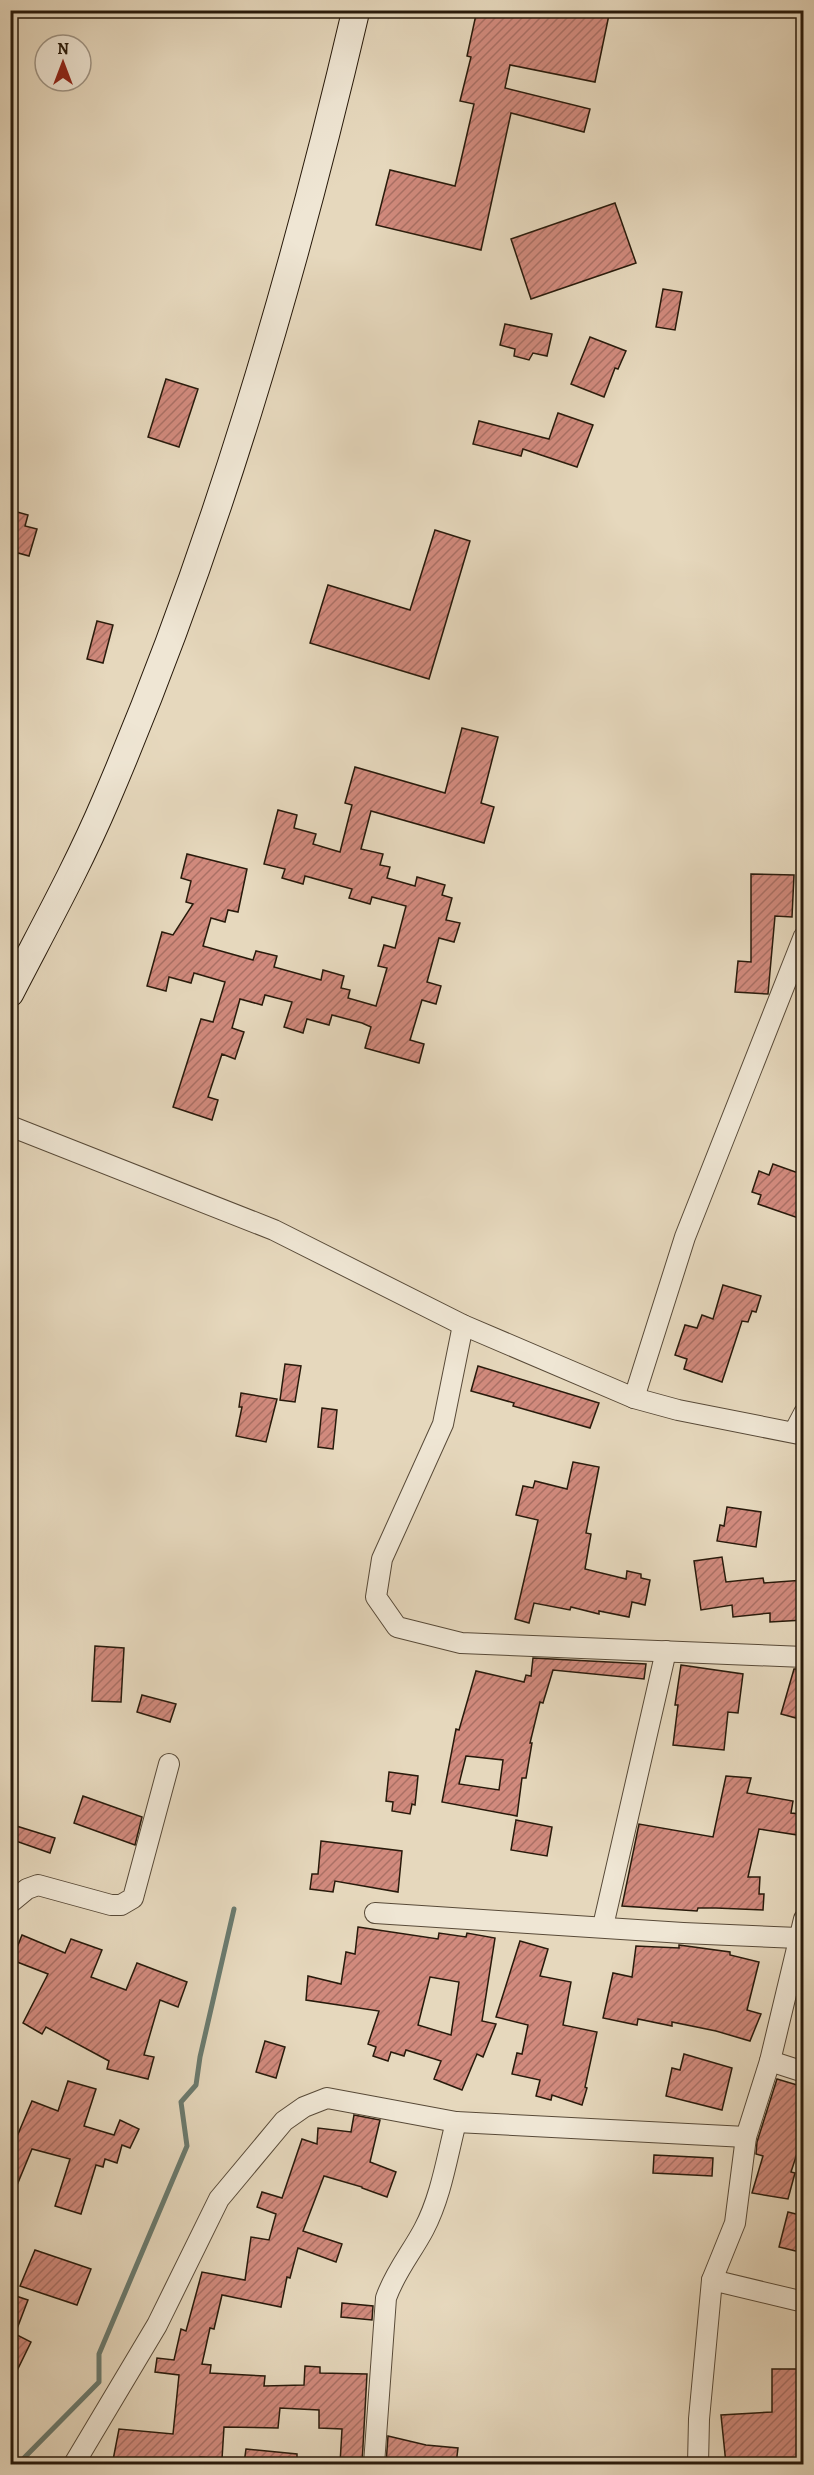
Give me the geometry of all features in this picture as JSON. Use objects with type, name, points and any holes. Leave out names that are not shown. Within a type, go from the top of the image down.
[{"type":"street","points":[[10,993],[80,858],[106,801],[174,629],[213,522],[244,425],[299,235],[356,10]]},
{"type":"street","points":[[634,1398],[686,1237],[804,936]]},
{"type":"street","points":[[10,1126],[274,1230],[463,1325],[634,1398],[678,1410],[799,1433],[804,1413]]},
{"type":"street","points":[[463,1325],[443,1424],[382,1559],[376,1597],[397,1627],[461,1643],[804,1657]]},
{"type":"street","points":[[603,1926],[666,1652]]},
{"type":"street","points":[[10,1903],[27,1889],[38,1885],[111,1905],[121,1905],[133,1898],[169,1764]]},
{"type":"street","points":[[375,1913],[603,1926],[683,1933],[801,1929],[770,2061],[746,2137],[735,2223],[712,2280],[699,2419],[698,2464]]},
{"type":"street","points":[[770,2061],[804,2072]]},
{"type":"street","points":[[74,2464],[157,2325],[219,2199],[284,2121],[304,2107],[327,2098],[456,2122],[746,2137]]},
{"type":"street","points":[[374,2464],[386,2298],[392,2281],[424,2228],[433,2207],[456,2122]]},
{"type":"street","points":[[712,2280],[804,2302]]},
{"type":"building","points":[[477,10],[610,10],[595,82],[510,65],[505,88],[590,109],[584,132],[511,113],[481,250],[376,225],[390,170],[455,186],[474,104],[460,101],[471,57],[467,56]]},
{"type":"building","points":[[615,203],[636,263],[531,299],[511,239]]},
{"type":"building","points":[[663,289],[682,292],[675,330],[656,327]]},
{"type":"building","points":[[505,324],[552,334],[547,356],[533,353],[529,360],[514,356],[515,349],[500,345]]},
{"type":"building","points":[[590,337],[626,351],[618,369],[615,368],[604,397],[571,384]]},
{"type":"building","points":[[166,379],[198,389],[179,447],[148,437]]},
{"type":"building","points":[[558,413],[593,425],[577,467],[523,449],[521,456],[473,444],[479,421],[549,439]]},
{"type":"building","points":[[10,510],[28,515],[25,526],[37,529],[29,556],[18,553],[14,563],[10,563]]},
{"type":"building","points":[[435,530],[470,541],[429,679],[310,643],[328,585],[410,610]]},
{"type":"building","points":[[97,621],[113,625],[103,663],[87,659]]},
{"type":"building","points":[[462,728],[498,737],[481,803],[494,807],[484,843],[371,811],[361,849],[383,854],[380,865],[390,867],[387,878],[415,886],[417,877],[445,885],[442,895],[452,898],[446,920],[460,923],[454,942],[439,938],[427,982],[441,986],[436,1004],[422,1000],[410,1040],[424,1044],[419,1063],[365,1048],[371,1027],[362,1023],[332,1015],[329,1025],[307,1019],[303,1033],[284,1027],[292,1002],[265,995],[262,1005],[240,999],[232,1028],[244,1032],[235,1059],[222,1054],[208,1097],[218,1100],[212,1120],[173,1107],[201,1019],[213,1022],[225,982],[194,973],[191,983],[169,977],[166,991],[147,986],[162,932],[173,935],[193,904],[186,902],[191,881],[181,878],[187,854],[247,869],[238,912],[228,910],[225,922],[211,918],[203,946],[253,960],[256,951],[277,956],[274,967],[321,980],[323,970],[344,976],[341,988],[350,990],[348,998],[376,1006],[387,968],[378,966],[384,945],[395,948],[406,906],[372,897],[370,904],[349,898],[352,889],[305,876],[303,884],[282,878],[285,869],[264,864],[278,810],[297,815],[294,828],[316,834],[313,844],[340,852],[352,805],[345,803],[355,767],[445,793]]},
{"type":"building","points":[[751,874],[794,875],[792,917],[775,916],[768,994],[735,992],[738,961],[751,962]]},
{"type":"building","points":[[773,1164],[804,1175],[804,1220],[758,1204],[761,1195],[752,1192],[759,1171],[769,1175]]},
{"type":"building","points":[[723,1285],[761,1296],[756,1312],[752,1311],[748,1322],[742,1321],[722,1382],[684,1369],[687,1359],[675,1355],[685,1325],[697,1328],[702,1315],[713,1319]]},
{"type":"building","points":[[285,1364],[301,1366],[295,1402],[280,1400]]},
{"type":"building","points":[[478,1366],[599,1403],[590,1428],[513,1406],[514,1403],[471,1391]]},
{"type":"building","points":[[241,1393],[277,1399],[266,1442],[236,1436],[242,1407],[239,1407]]},
{"type":"building","points":[[322,1408],[337,1410],[333,1449],[318,1447]]},
{"type":"building","points":[[573,1462],[599,1467],[586,1533],[591,1534],[585,1569],[626,1579],[627,1571],[641,1574],[641,1578],[650,1580],[645,1605],[632,1602],[629,1617],[534,1603],[529,1623],[515,1619],[538,1520],[516,1515],[523,1486],[533,1488],[535,1481],[567,1489]]},
{"type":"building","points":[[727,1507],[761,1512],[756,1547],[717,1541],[720,1525],[724,1526]]},
{"type":"building","points":[[722,1557],[726,1582],[763,1578],[764,1583],[804,1580],[804,1620],[770,1622],[770,1613],[733,1617],[732,1605],[701,1610],[694,1561]]},
{"type":"building","points":[[95,1646],[124,1648],[121,1702],[92,1701]]},
{"type":"building","points":[[533,1658],[646,1664],[644,1679],[553,1670],[543,1703],[540,1702],[530,1743],[532,1743],[526,1778],[522,1778],[517,1816],[442,1802],[456,1729],[459,1730],[476,1671],[524,1682],[526,1675],[531,1676]],"holes":[[[466,1756],[503,1760],[499,1790],[459,1784]]]},
{"type":"building","points":[[681,1665],[743,1674],[738,1713],[728,1712],[724,1750],[673,1745],[678,1705],[675,1705]]},
{"type":"building","points":[[794,1669],[804,1669],[804,1692],[796,1718],[781,1714]]},
{"type":"building","points":[[142,1695],[176,1704],[170,1722],[137,1712]]},
{"type":"building","points":[[389,1772],[418,1776],[415,1805],[412,1804],[410,1814],[392,1811],[393,1802],[386,1801]]},
{"type":"building","points":[[726,1776],[751,1778],[747,1793],[793,1801],[791,1813],[800,1814],[799,1820],[804,1821],[804,1836],[759,1829],[748,1877],[760,1877],[759,1894],[764,1894],[763,1910],[698,1908],[697,1911],[622,1906],[639,1824],[713,1837]]},
{"type":"building","points":[[83,1796],[142,1817],[135,1845],[74,1823]]},
{"type":"building","points":[[516,1820],[552,1827],[547,1856],[511,1850]]},
{"type":"building","points":[[10,1824],[55,1838],[50,1853],[10,1839]]},
{"type":"building","points":[[321,1841],[402,1851],[398,1892],[335,1881],[333,1892],[310,1889],[312,1874],[318,1874]]},
{"type":"building","points":[[358,1927],[438,1939],[439,1933],[466,1937],[467,1933],[495,1938],[482,2021],[496,2024],[483,2057],[477,2054],[462,2090],[434,2079],[441,2061],[406,2050],[404,2056],[391,2052],[388,2061],[373,2056],[376,2047],[368,2044],[379,2011],[306,2000],[308,1976],[341,1984],[346,1952],[355,1954]],"holes":[[[430,1977],[459,1982],[451,2035],[418,2025]]]},
{"type":"building","points":[[22,1935],[65,1953],[71,1939],[102,1950],[91,1977],[126,1990],[137,1963],[187,1982],[178,2007],[160,2000],[144,2055],[154,2057],[148,2079],[107,2069],[109,2061],[46,2027],[42,2034],[23,2023],[48,1974],[12,1960]]},
{"type":"building","points":[[520,1941],[548,1949],[540,1976],[571,1982],[563,2025],[597,2032],[582,2105],[552,2095],[551,2100],[536,2096],[540,2080],[512,2074],[517,2053],[522,2054],[528,2025],[496,2017]]},
{"type":"building","points":[[679,1945],[730,1952],[730,1955],[759,1962],[747,2010],[761,2014],[750,2041],[672,2022],[672,2026],[638,2019],[637,2025],[603,2018],[613,1973],[632,1977],[636,1946],[679,1948]]},
{"type":"building","points":[[265,2041],[285,2047],[276,2078],[256,2072]]},
{"type":"building","points":[[684,2054],[732,2068],[722,2110],[666,2096],[672,2068],[680,2070]]},
{"type":"building","points":[[777,2079],[804,2087],[804,2132],[791,2172],[795,2173],[788,2199],[752,2193],[763,2156],[756,2154],[757,2142]]},
{"type":"building","points":[[68,2081],[96,2089],[84,2126],[114,2135],[120,2120],[139,2129],[130,2148],[122,2145],[117,2163],[105,2159],[103,2167],[96,2165],[81,2214],[55,2206],[70,2159],[32,2149],[10,2202],[10,2153],[32,2101],[58,2111]]},
{"type":"building","points":[[354,2115],[380,2120],[370,2162],[396,2172],[387,2197],[324,2176],[303,2231],[342,2244],[336,2262],[298,2248],[290,2278],[287,2277],[281,2307],[222,2295],[214,2329],[210,2328],[202,2364],[211,2365],[210,2373],[265,2376],[264,2386],[304,2385],[305,2366],[320,2367],[320,2373],[367,2374],[362,2464],[340,2464],[342,2429],[319,2428],[319,2410],[280,2408],[278,2428],[224,2427],[222,2459],[200,2457],[199,2464],[113,2460],[119,2429],[173,2434],[179,2375],[155,2372],[157,2358],[174,2360],[181,2329],[186,2331],[202,2272],[245,2280],[251,2237],[269,2240],[276,2214],[257,2207],[262,2192],[282,2198],[302,2139],[317,2144],[318,2128],[351,2132]]},
{"type":"building","points":[[654,2155],[713,2158],[712,2176],[653,2173]]},
{"type":"building","points":[[788,2212],[804,2216],[804,2253],[779,2247]]},
{"type":"building","points":[[35,2250],[91,2269],[77,2305],[20,2286]]},
{"type":"building","points":[[10,2294],[28,2300],[15,2334],[31,2342],[10,2385]]},
{"type":"building","points":[[342,2303],[373,2306],[372,2320],[341,2317]]},
{"type":"building","points":[[772,2369],[804,2369],[804,2464],[726,2464],[721,2415],[772,2412]]},
{"type":"building","points":[[388,2436],[426,2445],[458,2448],[456,2464],[386,2464]]},
{"type":"building","points":[[246,2449],[297,2454],[297,2464],[244,2463]]},
{"type":"waterway","points":[[18,2464],[99,2382],[99,2354],[187,2146],[181,2102],[196,2085],[200,2057],[234,1909]]}]
